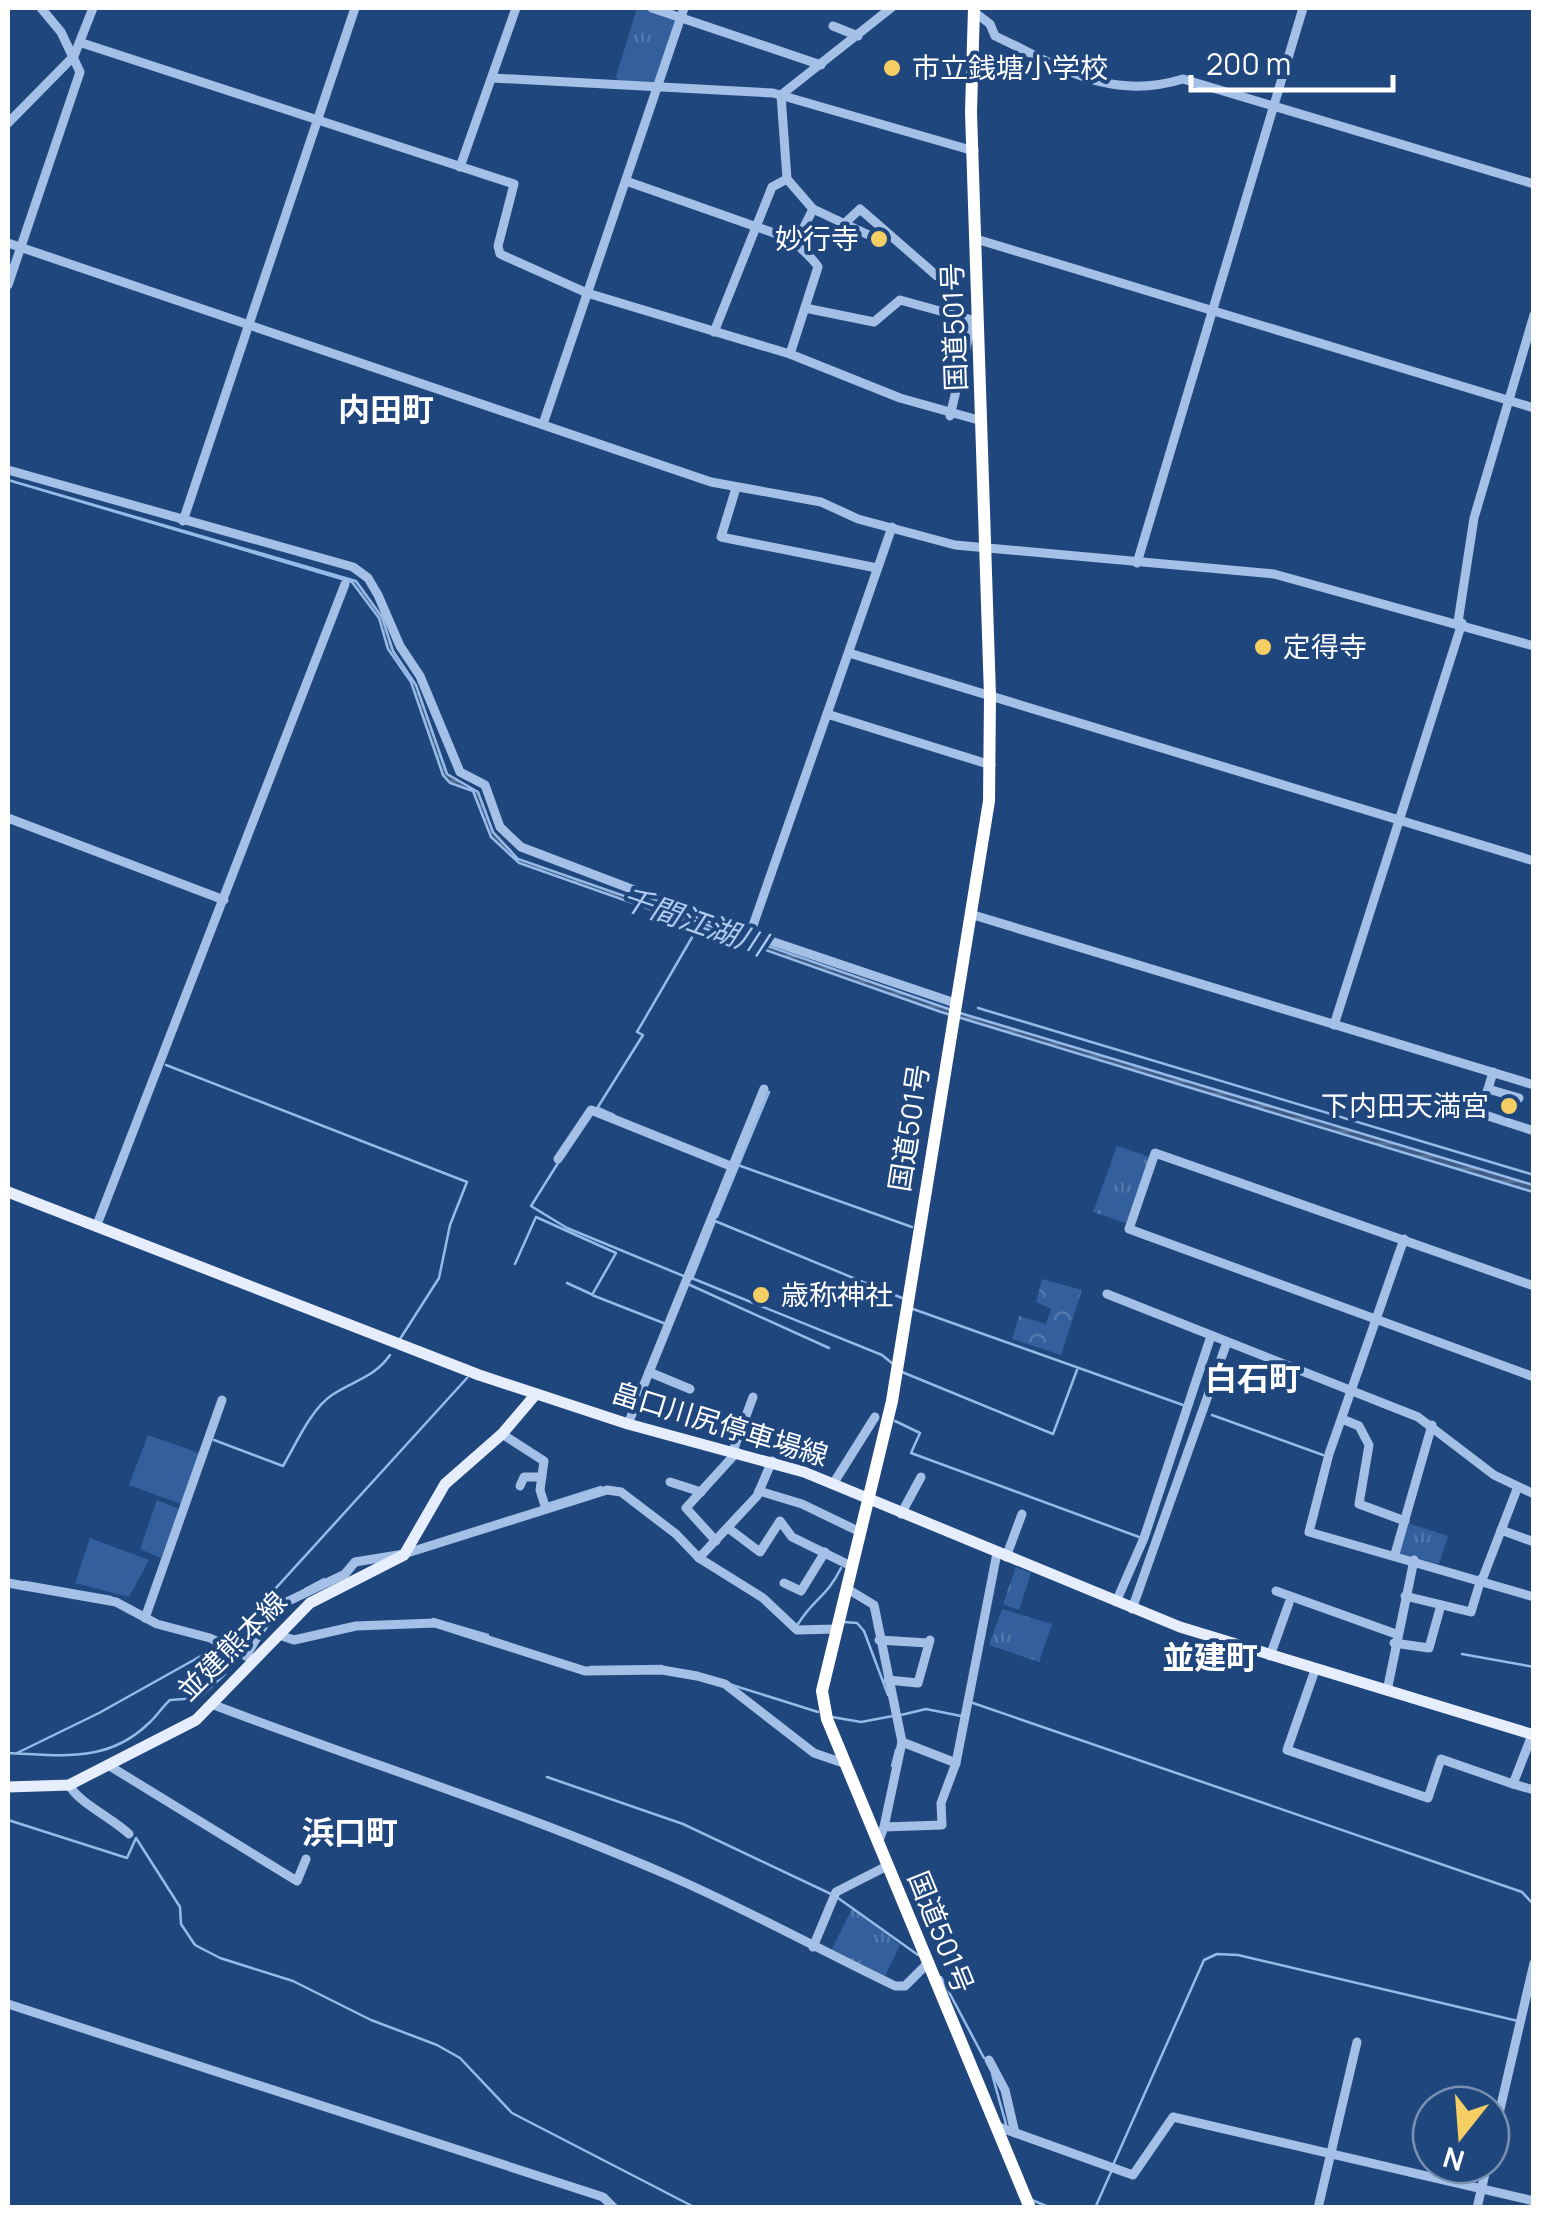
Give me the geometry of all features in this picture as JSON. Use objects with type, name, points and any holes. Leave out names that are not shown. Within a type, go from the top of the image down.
[{"type":"highway","name":"国道501号","points":[[974,9],[974,319],[982,421],[990,765],[897,1372],[822,1700],[1030,2208]]},
{"type":"main road","name":"畠口川尻停車場線","points":[[8,1192],[536,1394],[628,1424],[772,1461],[834,1484],[1132,1609],[1314,1670],[1533,1735]]},
{"type":"main road","points":[[404,1554],[445,1484],[502,1434],[536,1394]]},
{"type":"main road","name":"並建熊本線","points":[[8,1787],[69,1786],[196,1720],[214,1705],[247,1656],[279,1635],[325,1593],[382,1569],[404,1554]]},
{"type":"street","points":[[8,285],[80,72],[74,56],[42,8]]},
{"type":"street","points":[[8,122],[74,56],[93,8]]},
{"type":"street","points":[[183,521],[355,8]]},
{"type":"street","points":[[460,167],[516,8]]},
{"type":"street","points":[[652,8],[683,12],[820,65]]},
{"type":"street","points":[[780,96],[891,8]]},
{"type":"street","points":[[1136,563],[1303,8]]},
{"type":"street","points":[[974,9],[996,36],[1082,78],[1142,89],[1182,79],[1534,184]]},
{"type":"street","points":[[543,424],[683,12]]},
{"type":"street","points":[[833,26],[858,36]]},
{"type":"street","points":[[82,43],[515,186],[498,246],[500,254],[587,294],[790,354],[950,416],[982,421]]},
{"type":"street","points":[[492,78],[658,85],[780,96],[974,151]]},
{"type":"street","points":[[780,96],[787,179],[813,209],[874,237]]},
{"type":"street","points":[[714,332],[772,187],[787,179]]},
{"type":"street","points":[[626,181],[796,243],[818,267],[790,354]]},
{"type":"street","points":[[796,243],[813,209]]},
{"type":"street","points":[[845,223],[860,209],[937,276],[950,280]]},
{"type":"street","points":[[976,240],[1534,408]]},
{"type":"street","points":[[8,244],[736,488],[821,502],[858,519],[986,550],[1274,574],[1420,618],[1460,622],[1534,646]]},
{"type":"street","points":[[804,308],[874,322],[900,300],[974,319],[950,416]]},
{"type":"street","points":[[1334,1025],[1460,622],[1479,500],[1534,315]]},
{"type":"street","points":[[8,470],[353,567],[368,578],[400,646],[420,676],[460,772],[484,785],[500,828],[522,848],[954,1009]]},
{"type":"street","points":[[736,488],[722,537],[877,568]]},
{"type":"street","points":[[750,934],[892,527]]},
{"type":"street","points":[[96,1227],[346,584]]},
{"type":"street","points":[[849,653],[1534,861]]},
{"type":"street","points":[[827,714],[990,765]]},
{"type":"street","points":[[9,822],[224,900]]},
{"type":"street","points":[[970,914],[1534,1085]]},
{"type":"street","points":[[1493,1072],[1480,1113],[1534,1131]]},
{"type":"street","points":[[628,1424],[764,1089]]},
{"type":"street","points":[[1488,1089],[1519,1098]]},
{"type":"street","points":[[558,1158],[591,1110],[733,1168]]},
{"type":"street","points":[[1534,1286],[1155,1153],[1129,1229],[1380,1317],[1534,1377]]},
{"type":"street","points":[[1404,1239],[1342,1419],[1309,1532],[1534,1596]]},
{"type":"street","points":[[1107,1294],[1432,1424],[1517,1490],[1534,1494]]},
{"type":"street","points":[[1116,1602],[1144,1538],[1211,1336]]},
{"type":"street","points":[[1132,1609],[1227,1342]]},
{"type":"street","points":[[648,1372],[690,1389]]},
{"type":"street","points":[[716,1540],[687,1514],[686,1508],[735,1451],[753,1397]]},
{"type":"street","points":[[145,1618],[222,1400]]},
{"type":"street","points":[[834,1484],[875,1416]]},
{"type":"street","points":[[1342,1419],[1359,1426],[1369,1445],[1360,1504],[1405,1521]]},
{"type":"street","points":[[1396,1554],[1432,1424]]},
{"type":"street","points":[[502,1434],[544,1461],[546,1509]]},
{"type":"street","points":[[701,1556],[760,1491],[772,1461]]},
{"type":"street","points":[[520,1486],[524,1477],[542,1477]]},
{"type":"street","points":[[901,1514],[921,1477]]},
{"type":"street","points":[[670,1482],[701,1492]]},
{"type":"street","points":[[8,1583],[98,1597],[145,1618],[210,1638],[247,1656],[274,1608],[296,1600],[362,1560],[404,1554],[607,1490],[621,1492],[701,1556],[763,1598],[798,1630],[836,1629]]},
{"type":"street","points":[[1406,1596],[1470,1612],[1517,1490]]},
{"type":"street","points":[[760,1491],[858,1532]]},
{"type":"street","points":[[728,1528],[760,1552],[766,1550],[791,1501]]},
{"type":"street","points":[[884,1827],[942,1825],[942,1803],[956,1763],[1002,1555],[1022,1514]]},
{"type":"street","points":[[780,1522],[792,1537],[851,1566]]},
{"type":"street","points":[[1501,1530],[1534,1542]]},
{"type":"street","points":[[784,1583],[801,1591],[825,1552]]},
{"type":"street","points":[[1387,1692],[1414,1560]]},
{"type":"street","points":[[846,1588],[874,1605]]},
{"type":"street","points":[[1276,1591],[1395,1639],[1429,1648],[1440,1606]]},
{"type":"street","points":[[878,1843],[902,1742],[874,1605],[881,1593]]},
{"type":"street","points":[[1270,1656],[1290,1603]]},
{"type":"street","points":[[279,1635],[294,1640],[356,1626],[435,1623],[584,1671],[662,1670],[698,1676],[725,1684],[814,1754],[846,1764]]},
{"type":"street","points":[[879,1640],[929,1641],[918,1682],[888,1680]]},
{"type":"street","points":[[1314,1670],[1288,1750],[1428,1798],[1441,1759],[1534,1790]]},
{"type":"street","points":[[214,1705],[312,1743],[366,1758],[670,1876],[895,1986],[905,1986],[927,1964]]},
{"type":"street","points":[[1514,1784],[1533,1735]]},
{"type":"street","points":[[902,1742],[956,1763]]},
{"type":"street","points":[[108,1765],[297,1881],[306,1858]]},
{"type":"street","points":[[69,1786],[75,1796],[104,1811],[129,1834]]},
{"type":"street","points":[[813,1946],[836,1892],[887,1866]]},
{"type":"street","points":[[1506,2085],[1534,1963]]},
{"type":"street","points":[[8,2004],[603,2197],[614,2208]]},
{"type":"street","points":[[1318,2208],[1357,2042]]},
{"type":"street","points":[[990,2060],[1005,2090],[1015,2133]]},
{"type":"street","points":[[994,2125],[1133,2175],[1173,2118],[1534,2201]]},
{"type":"street","points":[[1477,2208],[1483,2185]]},
{"type":"green space","points":[[637,8],[678,18],[656,82],[618,81],[616,77]]},
{"type":"green space","points":[[1117,1146],[1150,1157],[1126,1223],[1093,1212]]},
{"type":"green space","points":[[1042,1279],[1082,1290],[1061,1355],[1012,1339],[1019,1316],[1046,1324],[1051,1309],[1036,1302]]},
{"type":"green space","points":[[148,1435],[199,1453],[181,1504],[129,1485]]},
{"type":"green space","points":[[157,1500],[179,1509],[161,1558],[140,1549]]},
{"type":"green space","points":[[1408,1523],[1448,1536],[1439,1564],[1398,1553]]},
{"type":"green space","points":[[90,1538],[149,1560],[129,1597],[75,1583]]},
{"type":"green space","points":[[1016,1567],[1031,1573],[1019,1610],[1003,1604]]},
{"type":"green space","points":[[1002,1609],[1052,1624],[1039,1662],[989,1645]]},
{"type":"green space","points":[[852,1909],[900,1945],[884,1978],[831,1951]]},
{"type":"water","name":"千間江湖川","points":[[8,480],[356,581],[382,617],[393,651],[416,685],[447,774],[478,792],[493,832],[518,859],[960,1013],[1533,1185],[1533,1192],[941,1012],[519,863],[491,837],[473,791],[450,783],[443,775],[411,682],[388,649],[379,618],[352,582]]},
{"type":"waterway","name":"千間江湖川","points":[[596,1110],[643,1035],[637,1032],[698,927]]},
{"type":"waterway","points":[[978,1008],[1534,1175]]},
{"type":"waterway","points":[[166,1065],[467,1182],[450,1225],[439,1278],[400,1339]]},
{"type":"waterway","points":[[717,1217],[769,1092]]},
{"type":"waterway","points":[[598,1108],[614,1115]]},
{"type":"waterway","points":[[558,1163],[531,1206],[567,1228],[686,1277]]},
{"type":"waterway","points":[[735,1164],[912,1227]]},
{"type":"waterway","points":[[515,1264],[536,1217],[616,1253],[592,1295],[666,1324]]},
{"type":"waterway","points":[[692,1279],[715,1221],[902,1298]]},
{"type":"waterway","points":[[694,1279],[882,1355],[893,1364]]},
{"type":"waterway","points":[[567,1283],[591,1294]]},
{"type":"waterway","points":[[690,1285],[829,1348]]},
{"type":"waterway","points":[[913,1309],[1183,1405]]},
{"type":"waterway","points":[[214,1440],[283,1466],[324,1401],[370,1374],[390,1355]]},
{"type":"waterway","points":[[902,1372],[1053,1434],[1077,1370]]},
{"type":"waterway","points":[[226,1643],[467,1378]]},
{"type":"waterway","points":[[1212,1415],[1323,1455]]},
{"type":"waterway","points":[[895,1421],[920,1433],[911,1453],[1139,1537]]},
{"type":"waterway","points":[[547,1504],[601,1487]]},
{"type":"waterway","points":[[798,1624],[841,1568]]},
{"type":"waterway","points":[[305,1589],[324,1579]]},
{"type":"waterway","points":[[25,1582],[111,1597]]},
{"type":"waterway","points":[[433,1619],[488,1635]]},
{"type":"waterway","points":[[844,1622],[857,1623],[864,1631],[888,1695]]},
{"type":"waterway","points":[[17,1753],[99,1713],[217,1647]]},
{"type":"waterway","points":[[1462,1654],[1534,1667]]},
{"type":"waterway","points":[[8,1753],[82,1754],[117,1745],[149,1723],[170,1700],[199,1698],[225,1674],[227,1663],[242,1657]]},
{"type":"waterway","points":[[590,1667],[662,1666]]},
{"type":"waterway","points":[[732,1685],[818,1712]]},
{"type":"waterway","points":[[973,1703],[1522,1892],[1534,1905]]},
{"type":"waterway","points":[[901,1715],[926,1709],[961,1716]]},
{"type":"waterway","points":[[832,1717],[861,1722],[893,1716]]},
{"type":"waterway","points":[[892,1766],[896,1750]]},
{"type":"waterway","points":[[547,1777],[683,1824],[831,1894]]},
{"type":"waterway","points":[[8,1820],[127,1858],[136,1838],[180,1907],[181,1924],[195,1945],[220,1958],[293,1981],[371,2020],[437,2045],[460,2058],[512,2113],[696,2208]]},
{"type":"waterway","points":[[838,1898],[918,1955]]},
{"type":"waterway","points":[[1113,2165],[1204,1960],[1217,1954],[1238,1955],[1518,2021]]},
{"type":"waterway","points":[[941,1977],[984,2058]]},
{"type":"waterway","points":[[992,2074],[1006,2124]]},
{"type":"waterway","points":[[1095,2208],[1111,2172]]},
{"type":"waterway","points":[[1032,2200],[1051,2208]]},
{"type":"place","name":"市立銭塘小学校","points":[[892,68]]},
{"type":"place","name":"妙行寺","points":[[879,239]]},
{"type":"place","name":"定得寺","points":[[1263,647]]},
{"type":"place","name":"下内田天満宮","points":[[1509,1106]]},
{"type":"place","name":"歳称神社","points":[[761,1295]]},
{"type":"district","name":"内田町","points":[[386,410]]},
{"type":"district","name":"白石町","points":[[1253,1379]]},
{"type":"district","name":"並建町","points":[[1210,1658]]},
{"type":"district","name":"浜口町","points":[[350,1833]]}]
